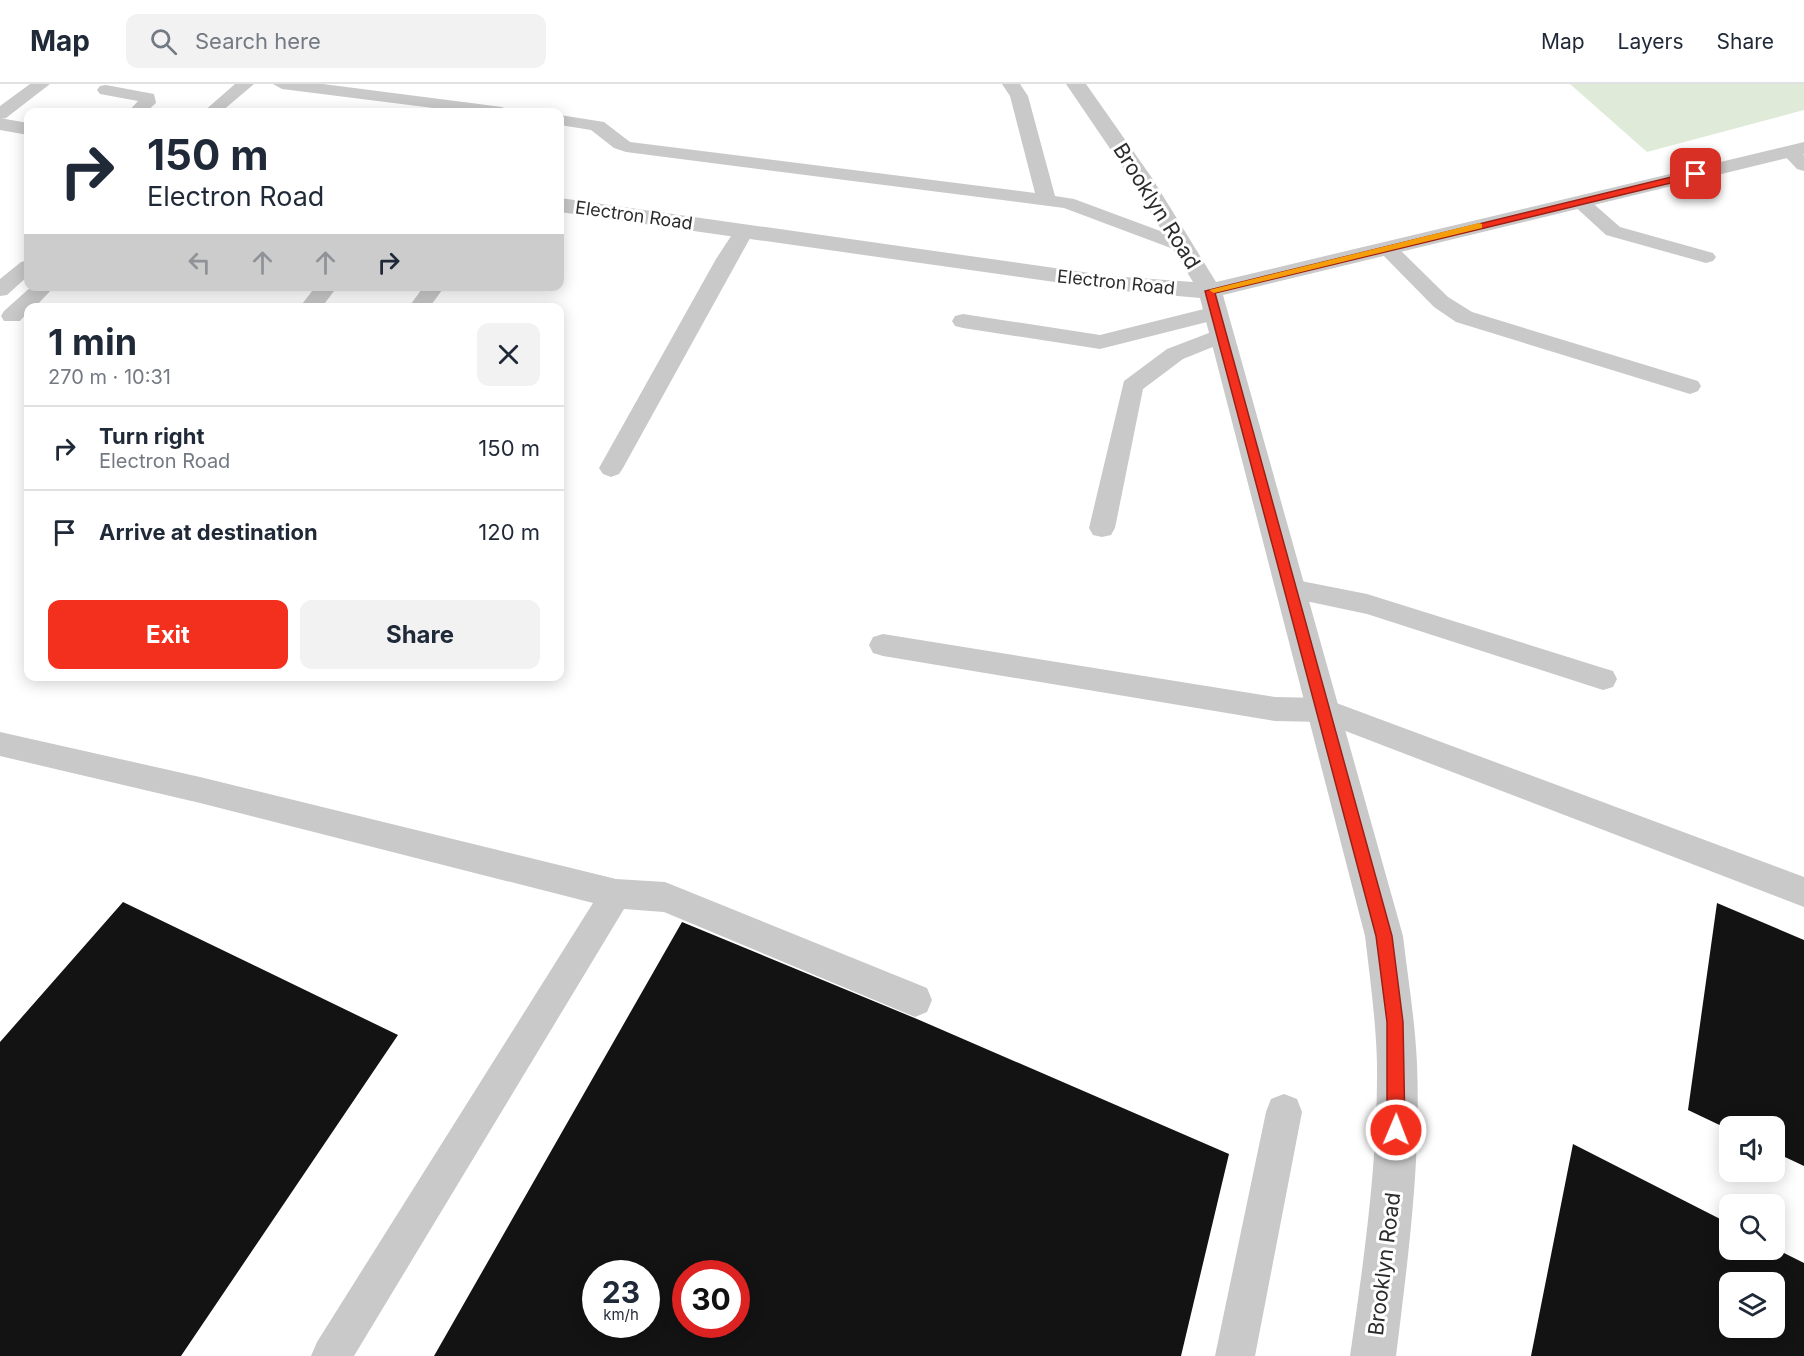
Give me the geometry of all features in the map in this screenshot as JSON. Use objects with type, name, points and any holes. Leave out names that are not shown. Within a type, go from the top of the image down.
[{"type":"street","name":"Brooklyn Road","points":[[1076,84],[1141,178],[1182,246],[1216,313],[1384,936],[1395,1022],[1397,1110],[1392,1209],[1374,1356]]},
{"type":"street","points":[[0,124],[24,128]]},
{"type":"street","name":"Electron Road","points":[[564,206],[1111,283],[1216,313],[1387,249],[1580,202],[1799,155]]},
{"type":"lane","points":[[0,114],[41,84]]},
{"type":"lane","points":[[216,108],[245,84]]},
{"type":"lane","points":[[282,84],[471,108]]},
{"type":"lane","points":[[1011,84],[1019,96],[1047,201]]},
{"type":"lane","points":[[106,90],[148,98],[147,103],[141,108]]},
{"type":"lane","points":[[564,120],[593,124],[607,130],[614,141],[626,147],[1067,203],[1182,246]]},
{"type":"lane","points":[[1580,202],[1613,231],[1706,257]]},
{"type":"lane","points":[[611,468],[726,259],[744,231]]},
{"type":"lane","points":[[1387,249],[1441,302],[1464,317],[1690,386]]},
{"type":"lane","points":[[0,290],[24,269]]},
{"type":"lane","points":[[27,303],[40,291]]},
{"type":"lane","points":[[313,303],[324,291]]},
{"type":"lane","points":[[422,303],[431,291]]},
{"type":"lane","points":[[13,316],[24,306]]},
{"type":"lane","points":[[963,321],[1100,342],[1216,313]]},
{"type":"lane","points":[[1102,528],[1132,386],[1175,354],[1216,313]]},
{"type":"lane","points":[[1291,589],[1367,604],[1603,679]]},
{"type":"lane","points":[[883,645],[1275,709],[1323,710],[1804,892]]},
{"type":"lane","points":[[0,744],[200,790],[616,894],[665,897],[915,1000]]},
{"type":"lane","points":[[332,1356],[616,894]]},
{"type":"lane","points":[[1234,1356],[1284,1112]]},
{"type":"green space","points":[[1570,84],[1804,84],[1804,110],[1647,152]]},
{"type":"building","points":[[123,902],[398,1035],[181,1356],[0,1356],[0,1042]]},
{"type":"building","points":[[1717,903],[1804,940],[1804,1166],[1785,1157],[1785,1116],[1719,1116],[1719,1125],[1688,1110]]},
{"type":"building","points":[[682,922],[917,1019],[1229,1154],[1181,1356],[434,1356]]},
{"type":"building","points":[[1573,1144],[1719,1218],[1719,1260],[1785,1260],[1785,1254],[1804,1263],[1804,1356],[1531,1356]]},
{"type":"slow traffic","points":[[1214,290],[1479,226]]},
{"type":"route","points":[[1396,1130],[1395,1022],[1384,936],[1210,291],[1696,174]]}]
